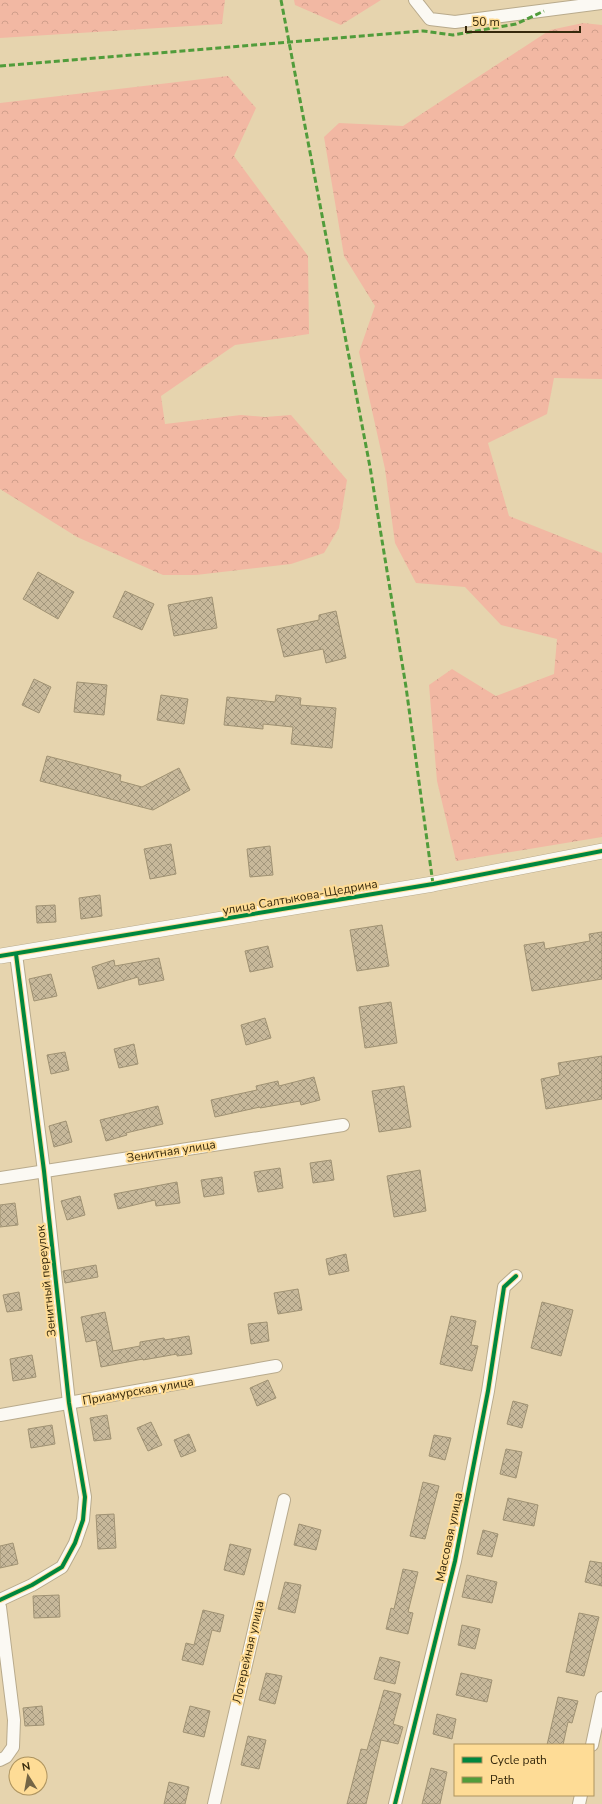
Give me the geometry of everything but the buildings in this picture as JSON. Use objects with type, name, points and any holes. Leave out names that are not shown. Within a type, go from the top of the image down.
[{"type":"street","points":[[415,0],[430,19],[455,22],[602,2]]},
{"type":"street","name":"улица Салтыкова-Щедрина","points":[[0,956],[433,884],[602,851]]},
{"type":"street","name":"Зенитный переулок","points":[[0,1600],[32,1585],[62,1567],[75,1543],[83,1520],[85,1497],[70,1403],[44,1171],[16,954]]},
{"type":"street","name":"Зенитная улица","points":[[0,1178],[343,1125]]},
{"type":"street","name":"Массовая улица","points":[[395,1804],[455,1561],[488,1391],[504,1287],[516,1276]]},
{"type":"street","name":"Приамурская улица","points":[[0,1415],[276,1366]]},
{"type":"street","name":"Лотерейная улица","points":[[214,1804],[284,1500]]},
{"type":"street","points":[[0,1607],[14,1720],[13,1747],[6,1757],[0,1760]]},
{"type":"street","points":[[592,1744],[602,1698]]},
{"type":"green space","points":[[0,0],[225,0],[222,24],[0,38]]},
{"type":"green space","points":[[294,0],[381,0],[341,25],[295,5]]},
{"type":"green space","points":[[583,23],[602,25],[602,379],[554,378],[547,414],[488,443],[509,516],[602,553],[602,837],[456,861],[437,781],[429,685],[452,669],[496,696],[554,674],[557,639],[501,625],[465,587],[416,583],[395,543],[385,469],[359,352],[375,306],[344,256],[324,137],[339,123],[403,126],[550,30]]},
{"type":"green space","points":[[228,76],[256,108],[234,156],[308,256],[309,334],[235,345],[161,396],[165,424],[241,415],[265,417],[291,415],[347,480],[339,528],[324,553],[291,564],[196,575],[163,575],[77,537],[0,489],[0,103]]},
{"type":"marked path","points":[[281,0],[370,467],[406,687],[433,884]]},
{"type":"marked path","points":[[0,66],[423,31],[453,35],[516,24],[544,11]]},
{"type":"cycle path","points":[[0,956],[433,884],[602,851]]},
{"type":"cycle path","points":[[0,1600],[32,1585],[62,1567],[75,1543],[83,1520],[85,1497],[69,1403],[44,1171],[16,954]]},
{"type":"cycle path","points":[[395,1804],[455,1561],[488,1391],[504,1287],[516,1276]]}]
